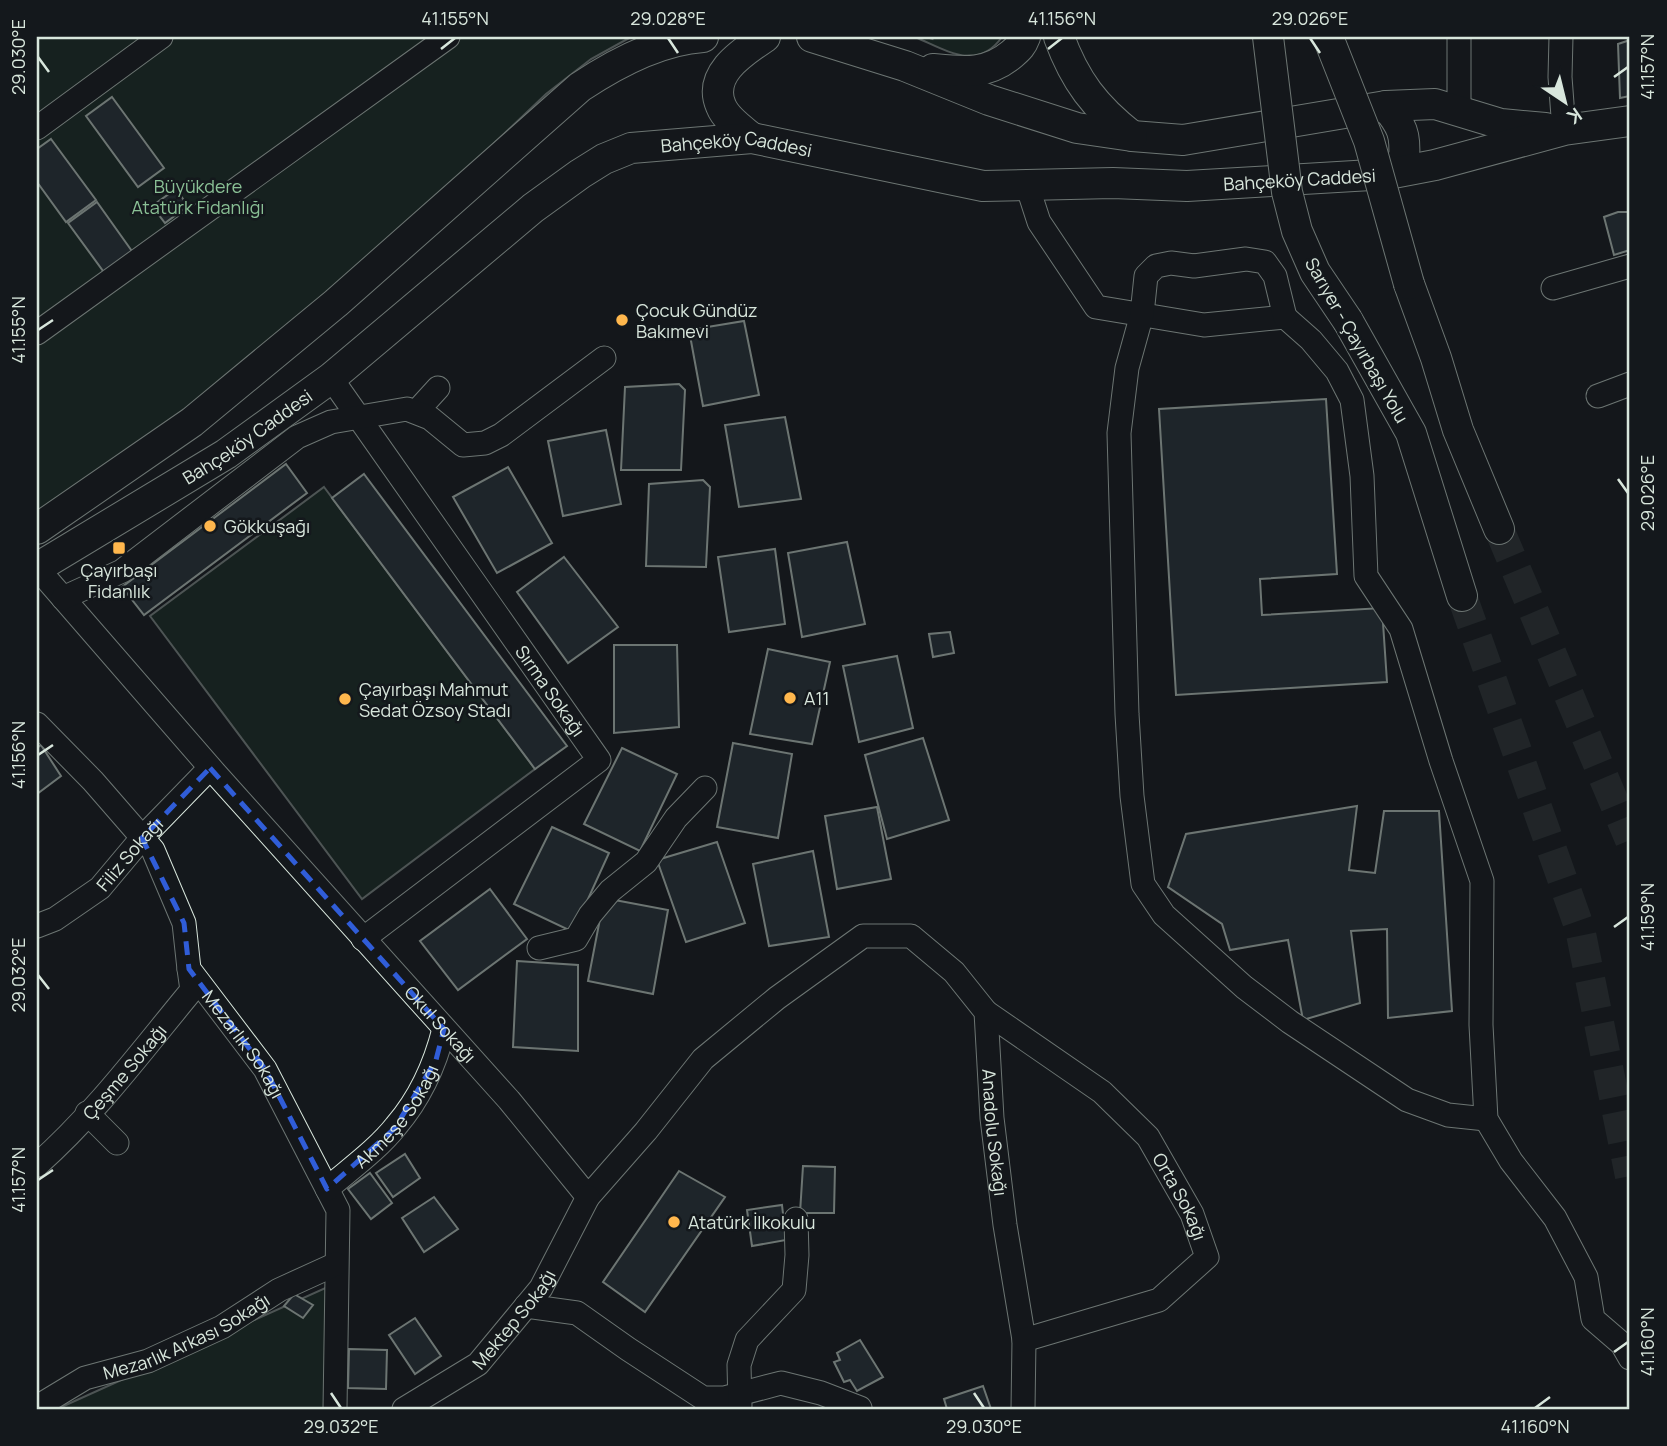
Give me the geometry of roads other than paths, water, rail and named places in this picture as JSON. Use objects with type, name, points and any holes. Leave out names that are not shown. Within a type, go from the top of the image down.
[{"type":"main road","points":[[37,529],[192,422],[337,303],[580,87],[615,64],[654,49],[703,37]]},
{"type":"main road","points":[[752,138],[729,118],[721,106],[718,89],[723,74],[738,56],[765,37]]},
{"type":"main road","name":"Bahçeköy Caddesi","points":[[812,37],[905,66],[989,100],[1077,128],[1132,136],[1183,140],[1386,106],[1435,104],[1501,124],[1564,130]]},
{"type":"main road","points":[[905,66],[953,71],[989,69],[1003,62],[1022,46],[1025,37]]},
{"type":"main road","points":[[1059,37],[1068,61],[1088,96],[1132,136]]},
{"type":"main road","name":"Sarıyer - Çayırbaşı Yolu","points":[[1268,37],[1287,192],[1297,231],[1315,272],[1348,321],[1411,433],[1462,596]]},
{"type":"main road","points":[[1328,37],[1369,141],[1409,284],[1458,430],[1499,529]]},
{"type":"main road","points":[[1386,106],[1406,138],[1404,159],[1388,174]]},
{"type":"main road","points":[[1434,165],[1451,147],[1460,132],[1459,110]]},
{"type":"main road","name":"Bahçeköy Caddesi","points":[[37,568],[226,454],[331,378],[533,208],[604,159],[631,148],[752,138],[983,186],[1113,183],[1186,186],[1388,174],[1434,165],[1564,130],[1630,121]]},
{"type":"street","points":[[37,128],[161,37]]},
{"type":"street","points":[[37,333],[448,37]]},
{"type":"street","points":[[1459,37],[1459,110]]},
{"type":"street","points":[[1561,37],[1560,77],[1564,130]]},
{"type":"street","points":[[1027,184],[1039,222],[1096,307],[1204,324],[1285,317]]},
{"type":"street","points":[[1486,1119],[1448,1115],[1407,1100],[1290,1022],[1244,987],[1164,915],[1143,884],[1132,796],[1127,714],[1119,433],[1127,368],[1142,314],[1146,276],[1157,266],[1171,263],[1194,266],[1246,259],[1265,262],[1275,276],[1285,317],[1311,340],[1337,370],[1352,400],[1362,477],[1366,576],[1401,629],[1441,761],[1482,881],[1481,1025],[1486,1119],[1511,1161],[1555,1218],[1586,1277],[1593,1318],[1626,1351]]},
{"type":"street","points":[[1553,288],[1630,266]]},
{"type":"street","points":[[63,598],[122,571],[297,437],[331,422],[407,409],[430,418],[463,444],[485,443],[501,435],[604,358]]},
{"type":"street","name":"Sırma Sokağı","points":[[331,378],[599,760],[363,939]]},
{"type":"street","points":[[1598,396],[1630,384]]},
{"type":"street","points":[[417,411],[438,388]]},
{"type":"street","name":"Okul Sokağı","points":[[37,568],[211,768],[509,1100],[588,1197]]},
{"type":"street","points":[[37,724],[93,781],[153,850],[184,923],[189,969]]},
{"type":"street","name":"Filiz Sokağı","points":[[37,926],[55,919],[100,888],[142,838],[211,768]]},
{"type":"street","points":[[539,948],[576,939],[590,915],[610,891],[646,862],[676,818],[705,788]]},
{"type":"street","points":[[588,1197],[646,1131],[703,1059],[777,998],[863,936],[911,936],[954,972],[986,1012]]},
{"type":"street","name":"Çeşme Sokağı","points":[[37,1165],[55,1150],[88,1113],[192,990],[189,969]]},
{"type":"street","name":"Mezarlık Sokağı","points":[[189,969],[265,1069],[338,1210],[335,1409]]},
{"type":"street","name":"Orta Sokağı","points":[[986,1012],[1102,1092],[1148,1137],[1192,1214],[1207,1257],[1159,1300],[1024,1339]]},
{"type":"street","name":"Anadolu Sokağı","points":[[986,1012],[992,1118],[1005,1225],[1024,1339],[1023,1409]]},
{"type":"street","name":"Akmeşe Sokağı","points":[[327,1189],[395,1128],[415,1101],[436,1060],[444,1029]]},
{"type":"street","points":[[88,1113],[117,1143]]},
{"type":"street","name":"Mektep Sokağı","points":[[404,1409],[478,1364],[541,1288],[588,1197]]},
{"type":"street","points":[[740,1402],[739,1365],[747,1340],[794,1290],[796,1219]]},
{"type":"street","name":"Mezarlık Arkası Sokağı","points":[[37,1407],[85,1378],[148,1361],[222,1327],[279,1290],[336,1264]]},
{"type":"street","points":[[526,1306],[578,1313],[703,1398],[724,1398],[740,1402],[781,1383],[821,1393],[860,1408]]},
{"type":"tunnel","points":[[1499,529],[1630,840]]},
{"type":"tunnel","points":[[1462,596],[1580,929],[1630,1176]]},
{"type":"place","name":"Çocuk Gündüz Bakımevi","points":[[622,320]]},
{"type":"place","name":"Gökkuşağı","points":[[210,526]]},
{"type":"place","name":"Çayırbaşı Fidanlık","points":[[119,548]]},
{"type":"place","name":"A11","points":[[790,698]]},
{"type":"place","name":"Çayırbaşı Mahmut Sedat Özsoy Stadı","points":[[345,699]]},
{"type":"place","name":"Atatürk İlkokulu","points":[[674,1222]]},
{"type":"park label","name":"Büyükdere Atatürk Fidanlığı","points":[[198,196]]}]
